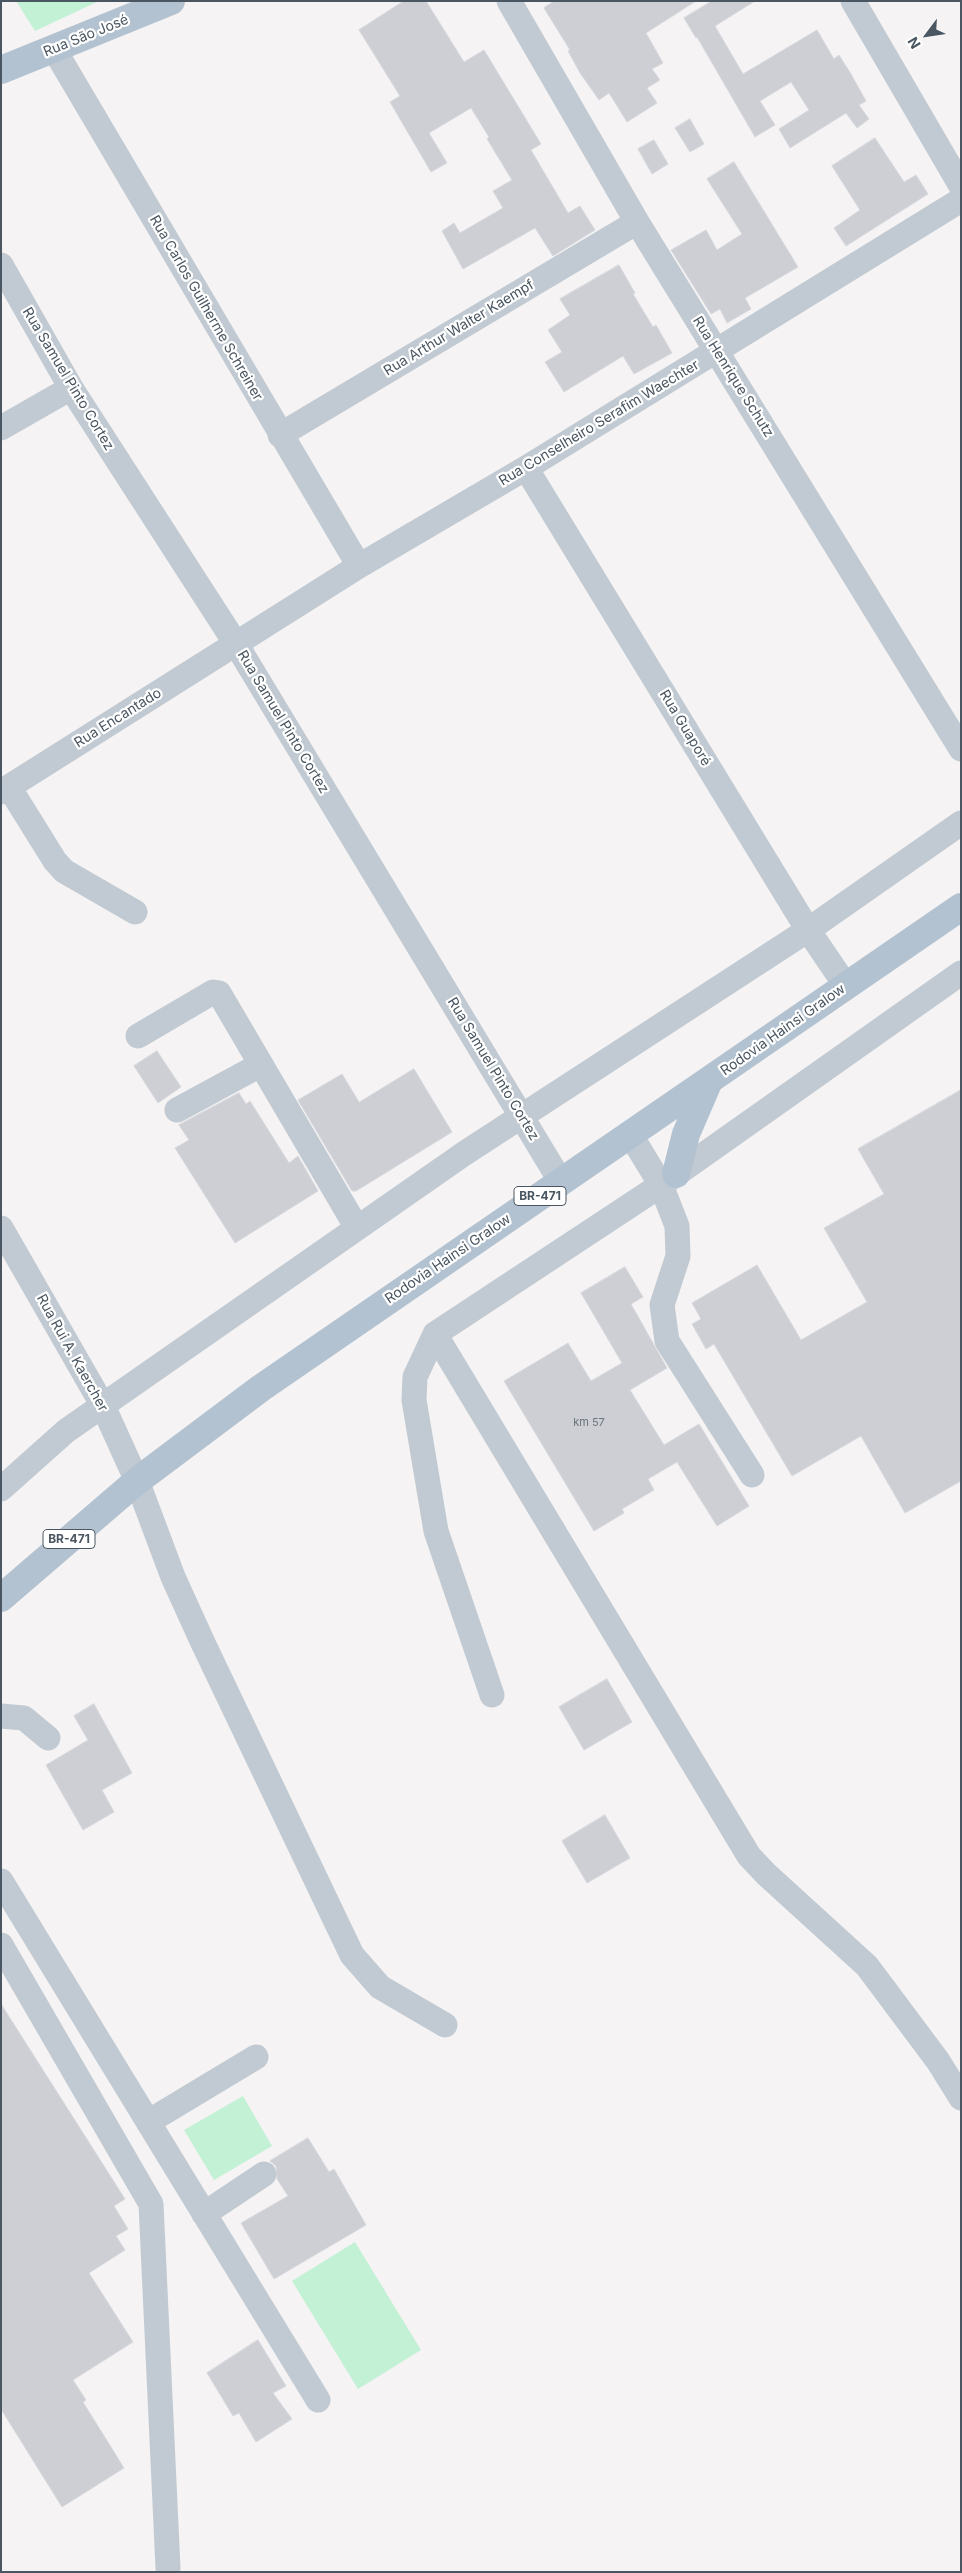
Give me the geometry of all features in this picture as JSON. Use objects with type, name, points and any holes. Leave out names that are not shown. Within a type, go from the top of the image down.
[{"type":"main road","name":"Rua São José","points":[[1,70],[171,1]]},
{"type":"main road","name":"Rodovia Hainsi Gralow","points":[[1,1598],[137,1481],[260,1388],[630,1134],[708,1083],[961,907]]},
{"type":"main road","points":[[669,1179],[708,1083]]},
{"type":"street","name":"Rua Henrique Schutz","points":[[509,1],[638,222],[961,749]]},
{"type":"street","points":[[853,1],[961,186]]},
{"type":"street","name":"Rua Carlos Guilherme Schreiner","points":[[54,48],[280,435],[359,566]]},
{"type":"street","name":"Rua Conselheiro Serafim Waechter","points":[[236,644],[359,566],[526,468],[961,200]]},
{"type":"street","name":"Rua Arthur Walter Kaempf","points":[[280,435],[638,222]]},
{"type":"street","name":"Rua Samuel Pinto Cortez","points":[[1,265],[71,388],[236,644],[561,1182]]},
{"type":"street","points":[[1,428],[71,388]]},
{"type":"street","name":"Rua Guaporé","points":[[526,468],[808,930],[846,986]]},
{"type":"street","name":"Rua Encantado","points":[[5,790],[236,644]]},
{"type":"street","points":[[5,790],[64,871],[135,912]]},
{"type":"street","points":[[1,1489],[66,1432],[464,1153],[808,930],[961,823]]},
{"type":"street","points":[[492,1695],[436,1531],[414,1400],[415,1378],[434,1334],[669,1179],[961,973]]},
{"type":"street","points":[[138,1036],[213,992],[219,993],[357,1228]]},
{"type":"street","points":[[177,1110],[260,1065]]},
{"type":"street","points":[[630,1134],[669,1179],[677,1226],[678,1256],[662,1305],[668,1341],[752,1474]]},
{"type":"street","name":"Rua Rui A. Kaercher","points":[[1,1228],[103,1406],[137,1481],[173,1577],[199,1635],[352,1955],[380,1988],[445,2025]]},
{"type":"street","points":[[434,1334],[749,1856],[766,1874],[867,1966],[938,2060],[960,2095]]},
{"type":"street","points":[[1,1716],[24,1718],[48,1738]]},
{"type":"street","points":[[1,1881],[318,2400]]},
{"type":"street","points":[[1,1945],[150,2204],[168,2568]]},
{"type":"street","points":[[148,2122],[256,2057]]},
{"type":"street","points":[[204,2214],[264,2174]]},
{"type":"green space","points":[[16,1],[99,1],[35,31]]},
{"type":"green space","points":[[243,2096],[272,2146],[214,2180],[184,2130]]},
{"type":"green space","points":[[355,2242],[421,2350],[358,2389],[292,2281]]},
{"type":"building","points":[[404,1],[426,1],[464,62],[484,50],[541,144],[531,150],[568,213],[580,206],[595,230],[553,256],[535,228],[463,269],[442,231],[454,223],[460,233],[503,208],[493,191],[512,180],[471,108],[429,133],[447,163],[431,172],[390,102],[400,96],[359,30]]},
{"type":"building","points":[[554,1],[696,1],[646,33],[663,63],[652,69],[660,80],[647,88],[657,103],[627,122],[609,93],[599,100],[580,73],[568,51],[570,50],[544,8]]},
{"type":"building","points":[[712,1],[755,1],[715,26],[743,74],[817,30],[834,59],[839,55],[851,74],[866,101],[859,105],[869,119],[857,128],[846,113],[790,148],[779,129],[809,110],[791,82],[760,101],[775,125],[755,137],[684,18]]},
{"type":"building","points":[[690,119],[704,144],[690,152],[675,128]]},
{"type":"building","points":[[875,138],[904,182],[916,175],[928,194],[846,246],[834,228],[860,210],[832,166]]},
{"type":"building","points":[[654,140],[668,164],[652,174],[638,149]]},
{"type":"building","points":[[734,162],[798,267],[745,298],[751,309],[727,323],[720,309],[711,314],[671,250],[706,230],[717,250],[742,234],[707,179]]},
{"type":"building","points":[[619,265],[635,293],[633,294],[653,327],[656,325],[672,353],[634,374],[623,356],[564,392],[545,362],[562,352],[548,330],[570,315],[560,299]]},
{"type":"building","points":[[157,1051],[181,1087],[158,1103],[134,1066]]},
{"type":"building","points":[[414,1069],[452,1132],[356,1191],[352,1191],[298,1100],[342,1074],[359,1102]]},
{"type":"building","points":[[961,1090],[961,1481],[905,1513],[861,1436],[792,1476],[714,1344],[706,1349],[692,1324],[701,1319],[692,1303],[757,1265],[801,1340],[867,1302],[824,1228],[884,1194],[858,1149]]},
{"type":"building","points":[[239,1093],[246,1104],[250,1101],[289,1163],[298,1156],[318,1191],[235,1243],[175,1148],[189,1140],[179,1125]]},
{"type":"building","points":[[625,1267],[643,1297],[631,1304],[667,1368],[630,1390],[664,1445],[699,1424],[749,1506],[717,1526],[677,1462],[648,1479],[654,1490],[622,1509],[624,1513],[594,1531],[504,1381],[568,1343],[591,1381],[622,1363],[581,1293]]},
{"type":"building","points":[[607,1679],[632,1722],[584,1750],[559,1707]]},
{"type":"building","points":[[94,1704],[132,1773],[102,1790],[114,1812],[83,1830],[46,1765],[88,1740],[74,1716]]},
{"type":"building","points":[[605,1815],[630,1858],[587,1883],[562,1841]]},
{"type":"building","points":[[1,2004],[125,2199],[114,2206],[128,2229],[116,2236],[125,2250],[89,2273],[133,2342],[73,2380],[86,2400],[83,2402],[124,2468],[62,2507],[1,2409]]},
{"type":"building","points":[[308,2138],[329,2172],[334,2169],[366,2225],[274,2279],[241,2223],[288,2196],[277,2179],[276,2166],[270,2161]]},
{"type":"building","points":[[258,2340],[286,2386],[273,2393],[292,2419],[256,2442],[239,2413],[233,2416],[207,2373]]}]
